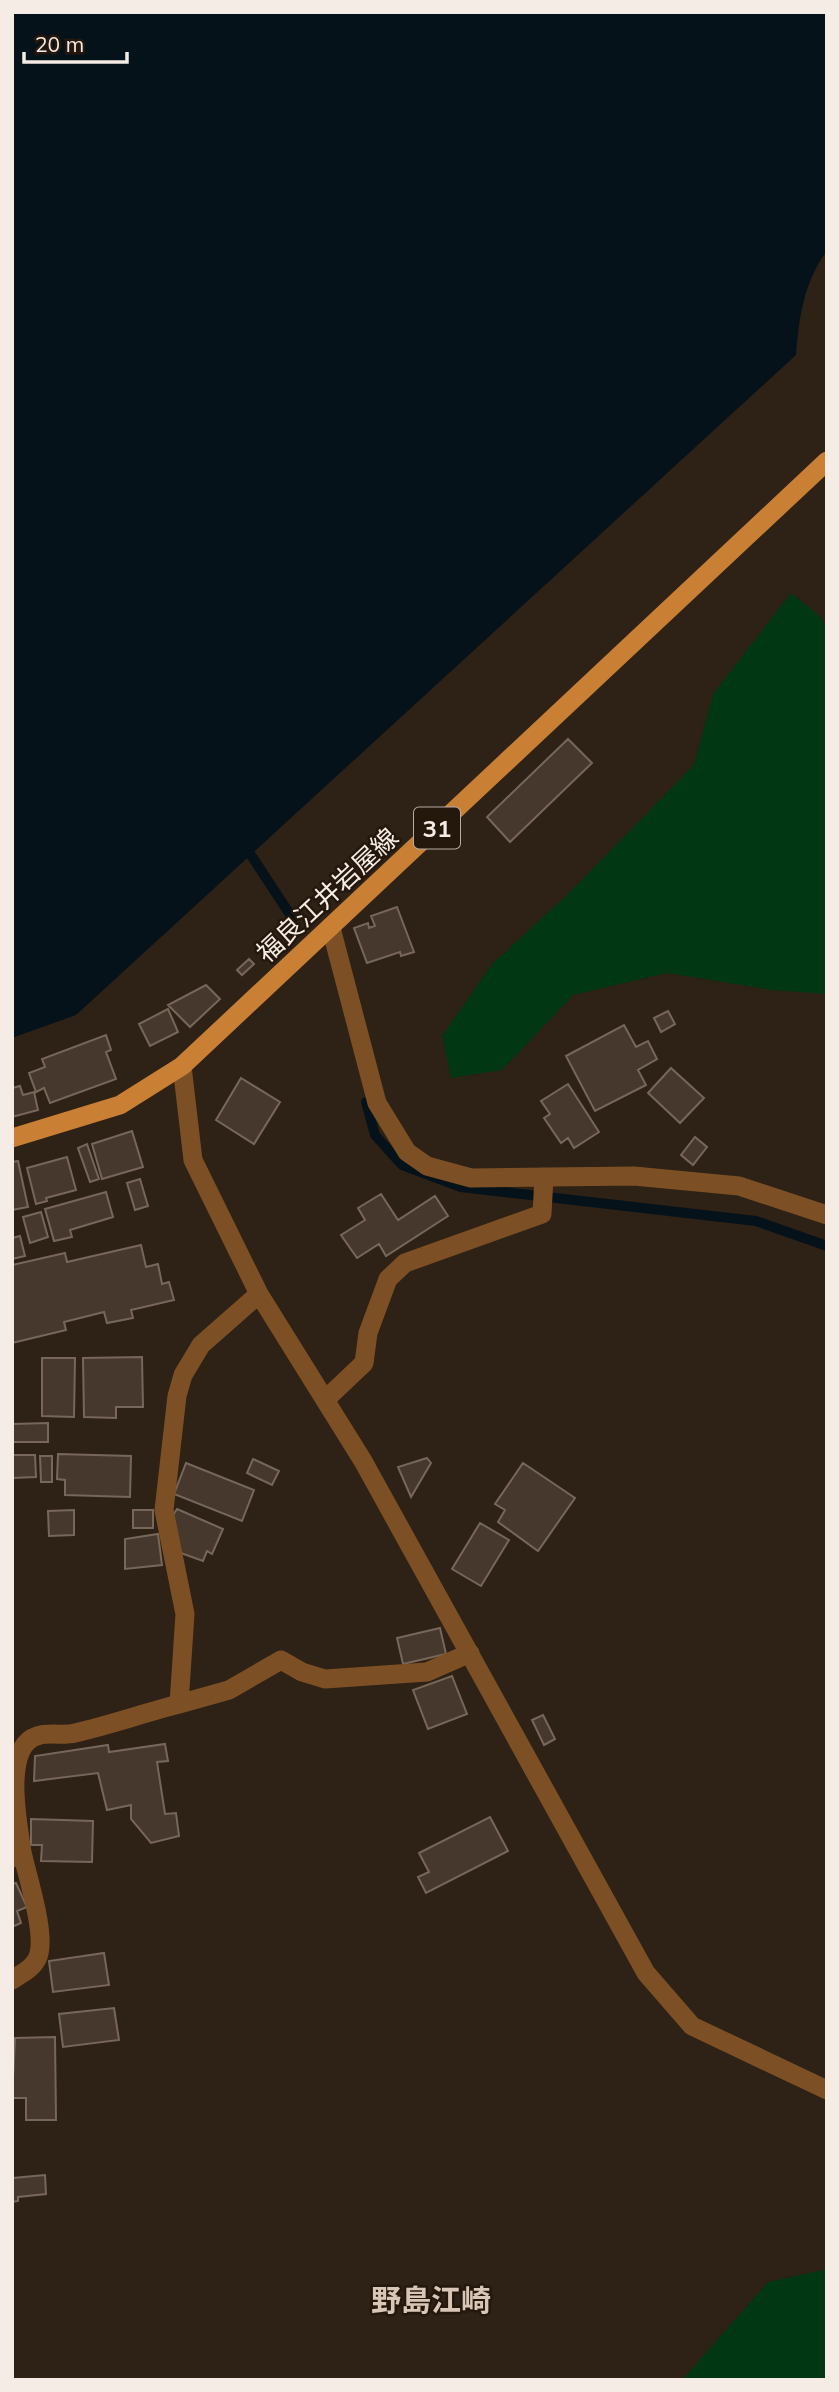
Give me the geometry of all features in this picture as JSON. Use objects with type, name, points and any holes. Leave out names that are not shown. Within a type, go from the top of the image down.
[{"type":"main road","name":"福良江井岩屋線","points":[[12,1138],[120,1105],[182,1066],[827,461]]},
{"type":"street","points":[[331,928],[377,1104],[407,1152],[427,1166],[471,1178],[634,1175],[740,1186],[827,1215]]},
{"type":"street","points":[[182,1066],[193,1160],[259,1294],[363,1461],[646,1973],[692,2026],[827,2090]]},
{"type":"street","points":[[325,1400],[364,1363],[368,1333],[388,1279],[405,1263],[542,1214],[544,1177]]},
{"type":"street","points":[[179,1704],[185,1614],[164,1510],[177,1396],[183,1375],[201,1345],[259,1294]]},
{"type":"street","points":[[12,1980],[32,1968],[39,1957],[40,1935],[17,1855],[17,1760],[24,1744],[37,1736],[73,1733],[229,1690],[281,1660],[302,1672],[325,1679],[427,1672],[470,1653]]},
{"type":"green space","points":[[791,593],[821,617],[827,630],[827,994],[771,990],[667,973],[573,995],[502,1070],[451,1078],[442,1036],[492,964],[568,894],[694,765],[713,694]]},
{"type":"green space","points":[[827,2269],[827,2380],[682,2380],[768,2282]]},
{"type":"shaded area","points":[[12,12],[827,12],[827,251],[808,287],[801,314],[796,355],[76,1015],[12,1038]]},
{"type":"building","points":[[568,739],[592,763],[510,842],[487,817]]},
{"type":"building","points":[[397,907],[414,952],[401,956],[400,952],[367,963],[354,928],[368,923],[369,928],[375,926],[371,916]]},
{"type":"building","points":[[249,959],[254,964],[242,975],[237,970]]},
{"type":"building","points":[[206,985],[220,999],[190,1027],[168,1005]]},
{"type":"building","points":[[168,1009],[178,1032],[150,1046],[139,1024]]},
{"type":"building","points":[[668,1011],[675,1024],[661,1032],[654,1018]]},
{"type":"building","points":[[624,1025],[636,1047],[648,1041],[657,1059],[638,1070],[646,1085],[595,1111],[566,1056]]},
{"type":"building","points":[[106,1035],[111,1050],[106,1052],[116,1079],[50,1103],[44,1088],[36,1092],[29,1073],[45,1067],[42,1059]]},
{"type":"building","points":[[671,1068],[704,1098],[680,1123],[648,1093]]},
{"type":"building","points":[[241,1078],[280,1102],[254,1144],[216,1120]]},
{"type":"building","points":[[568,1084],[599,1132],[574,1148],[568,1138],[561,1143],[544,1118],[550,1114],[541,1101]]},
{"type":"building","points":[[20,1086],[23,1095],[34,1092],[38,1110],[12,1117],[12,1088]]},
{"type":"building","points":[[132,1131],[143,1167],[102,1179],[92,1144]]},
{"type":"building","points":[[695,1137],[707,1147],[693,1165],[681,1155]]},
{"type":"building","points":[[87,1144],[99,1179],[90,1182],[78,1148]]},
{"type":"building","points":[[67,1157],[76,1190],[46,1198],[47,1201],[36,1204],[27,1168]]},
{"type":"building","points":[[18,1161],[28,1207],[12,1210],[12,1162]]},
{"type":"building","points":[[140,1179],[148,1206],[135,1210],[127,1183]]},
{"type":"building","points":[[106,1192],[113,1217],[70,1230],[72,1237],[54,1241],[45,1209]]},
{"type":"building","points":[[381,1194],[398,1220],[435,1196],[448,1216],[386,1256],[379,1244],[357,1258],[341,1235],[365,1220],[358,1208]]},
{"type":"building","points":[[41,1212],[48,1237],[30,1243],[23,1217]]},
{"type":"building","points":[[20,1236],[25,1256],[12,1259],[12,1238]]},
{"type":"building","points":[[141,1245],[146,1267],[158,1264],[162,1284],[169,1282],[174,1300],[131,1310],[133,1318],[107,1323],[104,1312],[64,1322],[66,1330],[12,1343],[12,1265],[65,1253],[67,1262]]},
{"type":"building","points":[[142,1357],[143,1407],[116,1407],[116,1418],[84,1417],[83,1358]]},
{"type":"building","points":[[42,1358],[75,1358],[74,1417],[42,1416]]},
{"type":"building","points":[[48,1423],[48,1442],[12,1442],[12,1424]]},
{"type":"building","points":[[58,1454],[131,1456],[130,1497],[65,1495],[65,1480],[57,1479]]},
{"type":"building","points":[[12,1455],[35,1455],[36,1477],[12,1478]]},
{"type":"building","points":[[40,1456],[52,1456],[52,1482],[41,1482]]},
{"type":"building","points":[[427,1458],[431,1463],[411,1497],[398,1467]]},
{"type":"building","points":[[253,1459],[279,1471],[272,1485],[247,1473]]},
{"type":"building","points":[[186,1463],[254,1490],[242,1521],[174,1494]]},
{"type":"building","points":[[523,1463],[575,1498],[538,1551],[498,1522],[505,1510],[495,1504]]},
{"type":"building","points":[[177,1509],[223,1529],[212,1554],[207,1551],[203,1561],[178,1552],[170,1520]]},
{"type":"building","points":[[74,1510],[74,1535],[49,1536],[48,1511]]},
{"type":"building","points":[[133,1510],[153,1510],[153,1528],[133,1528]]},
{"type":"building","points":[[480,1523],[509,1540],[481,1586],[452,1569]]},
{"type":"building","points":[[158,1534],[162,1565],[125,1569],[125,1539]]},
{"type":"building","points":[[440,1628],[446,1654],[403,1664],[397,1638]]},
{"type":"building","points":[[452,1676],[467,1714],[428,1729],[413,1690]]},
{"type":"building","points":[[543,1715],[555,1739],[544,1745],[532,1720]]},
{"type":"building","points":[[165,1744],[168,1761],[157,1762],[165,1814],[176,1813],[179,1836],[151,1843],[131,1819],[131,1805],[107,1810],[98,1773],[34,1781],[35,1756],[108,1745],[109,1752]]},
{"type":"building","points":[[490,1817],[508,1851],[426,1893],[418,1877],[429,1872],[419,1853]]},
{"type":"building","points":[[31,1819],[93,1821],[92,1862],[41,1861],[42,1845],[31,1845]]},
{"type":"building","points":[[16,1883],[27,1907],[17,1911],[21,1923],[12,1927],[12,1884]]},
{"type":"building","points":[[104,1953],[109,1985],[53,1992],[49,1961]]},
{"type":"building","points":[[114,2008],[119,2040],[63,2047],[59,2014]]},
{"type":"building","points":[[55,2037],[56,2120],[26,2120],[26,2098],[12,2098],[15,2038]]},
{"type":"building","points":[[45,2175],[46,2194],[18,2197],[18,2201],[12,2202],[13,2178]]},
{"type":"waterway","points":[[251,855],[293,919]]},
{"type":"waterway","points":[[366,1102],[375,1135],[402,1165],[461,1187],[756,1221],[827,1246]]},
{"type":"district","name":"野島江崎","points":[[431,2300]]}]
